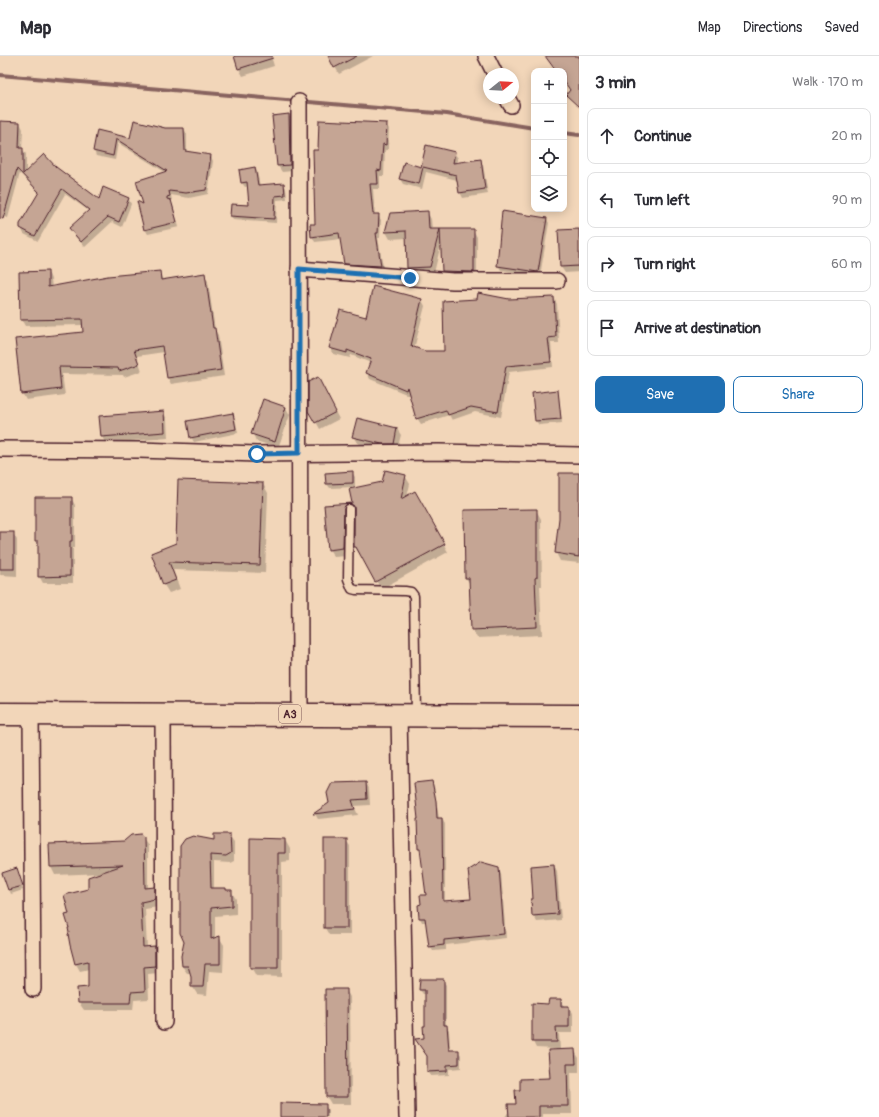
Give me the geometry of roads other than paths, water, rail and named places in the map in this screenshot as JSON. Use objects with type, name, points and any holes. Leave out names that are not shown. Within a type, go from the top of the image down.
[{"type":"highway","name":"A3","points":[[0,714],[579,716]]},
{"type":"street","points":[[486,56],[492,68]]},
{"type":"street","points":[[299,102],[300,714]]},
{"type":"street","points":[[299,269],[453,281],[557,281]]},
{"type":"street","points":[[0,449],[139,450],[257,454],[439,452],[579,455]]},
{"type":"street","points":[[31,714],[33,989]]},
{"type":"street","points":[[163,714],[164,1022]]},
{"type":"street","points":[[407,715],[407,1117]]},
{"type":"lane","points":[[349,509],[348,578],[352,589],[405,591],[411,592],[414,596],[407,715]]},
{"type":"waterway","points":[[0,75],[447,114],[531,128]]},
{"type":"waterway","points":[[567,133],[579,135]]}]
